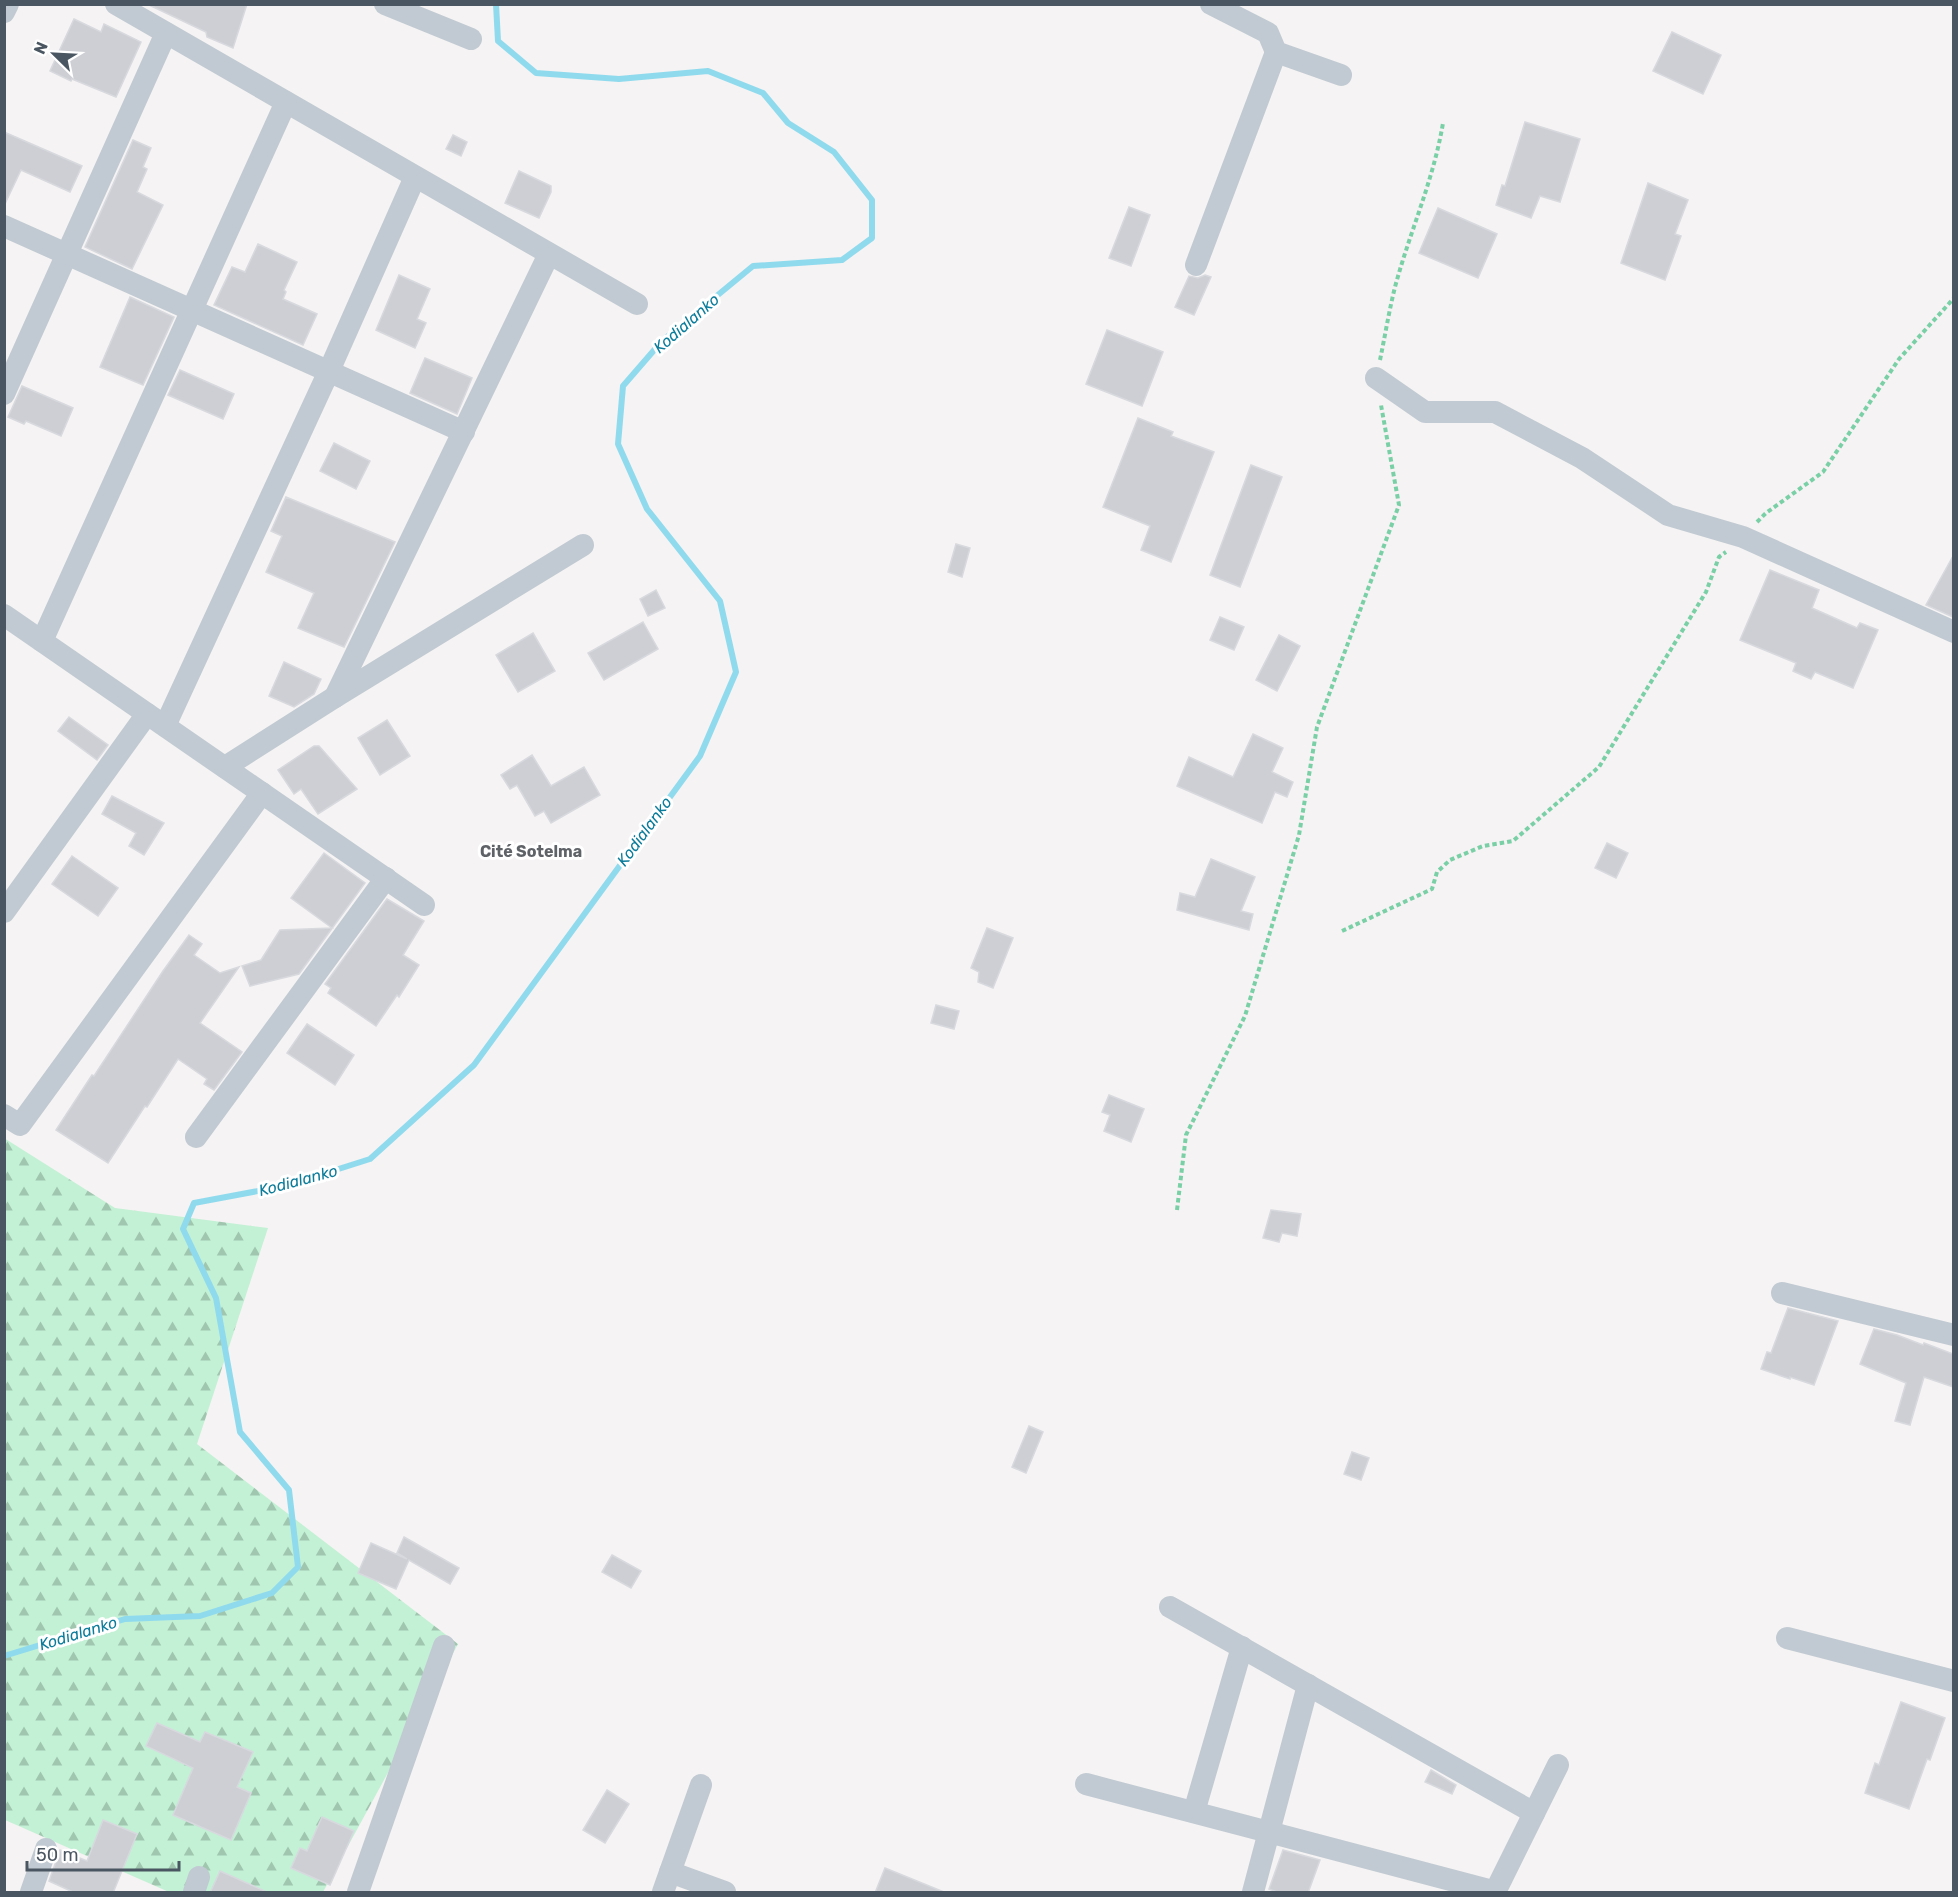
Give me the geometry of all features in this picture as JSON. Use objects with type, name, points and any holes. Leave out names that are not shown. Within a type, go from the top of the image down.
[{"type":"street","points":[[4,12],[8,4]]},
{"type":"street","points":[[116,4],[637,304]]},
{"type":"street","points":[[385,4],[471,39]]},
{"type":"street","points":[[1196,265],[1276,52],[1268,33],[1211,4]]},
{"type":"street","points":[[4,394],[166,33]]},
{"type":"street","points":[[1276,52],[1341,75]]},
{"type":"street","points":[[42,641],[286,102]]},
{"type":"street","points":[[4,912],[156,720],[329,371],[416,177]]},
{"type":"street","points":[[4,226],[464,432]]},
{"type":"street","points":[[335,697],[549,254]]},
{"type":"street","points":[[1376,378],[1425,412],[1495,412],[1582,458],[1668,515],[1743,537],[1953,632]]},
{"type":"street","points":[[225,767],[584,545]]},
{"type":"street","points":[[4,615],[424,905]]},
{"type":"street","points":[[4,1115],[20,1125],[262,793]]},
{"type":"street","points":[[196,1137],[386,879]]},
{"type":"street","points":[[1782,1293],[1953,1335]]},
{"type":"street","points":[[1170,1607],[1534,1813]]},
{"type":"street","points":[[1787,1638],[1953,1682]]},
{"type":"street","points":[[358,1893],[444,1646]]},
{"type":"street","points":[[1194,1812],[1242,1647]]},
{"type":"street","points":[[1252,1893],[1308,1685]]},
{"type":"street","points":[[1086,1784],[1496,1892],[1558,1765]]},
{"type":"street","points":[[701,1785],[667,1882],[725,1893]]},
{"type":"street","points":[[31,1893],[46,1849]]},
{"type":"path","points":[[1177,1210],[1186,1135],[1245,1016],[1299,835],[1317,727],[1399,505],[1376,378],[1395,287],[1424,201],[1443,123]]},
{"type":"path","points":[[1342,931],[1432,889],[1437,872],[1450,860],[1483,846],[1514,842],[1599,767],[1706,592],[1719,557],[1743,537],[1766,513],[1823,472],[1899,359],[1953,298]]},
{"type":"green space","points":[[4,1138],[115,1208],[268,1228],[197,1444],[458,1644],[323,1892],[169,1892],[5,1820]]},
{"type":"building","points":[[147,4],[247,4],[233,48],[207,37],[206,32]]},
{"type":"building","points":[[74,19],[101,32],[104,24],[141,42],[116,97],[50,71]]},
{"type":"building","points":[[1672,32],[1721,55],[1703,94],[1653,71]]},
{"type":"building","points":[[1525,122],[1580,139],[1560,202],[1540,196],[1531,218],[1496,205],[1502,185],[1505,186]]},
{"type":"building","points":[[4,132],[82,166],[70,192],[21,170],[4,206]]},
{"type":"building","points":[[453,135],[467,142],[461,156],[446,149]]},
{"type":"building","points":[[133,140],[151,148],[143,167],[147,169],[137,192],[163,205],[132,269],[85,247]]},
{"type":"building","points":[[519,171],[551,186],[551,192],[539,218],[505,203]]},
{"type":"building","points":[[1648,183],[1688,200],[1675,234],[1681,236],[1665,280],[1621,263]]},
{"type":"building","points":[[1129,207],[1150,215],[1131,266],[1109,258]]},
{"type":"building","points":[[1438,208],[1497,234],[1478,278],[1419,253]]},
{"type":"building","points":[[258,244],[297,262],[284,290],[286,292],[283,299],[317,314],[303,345],[214,305],[232,267],[245,272]]},
{"type":"building","points":[[399,275],[430,289],[417,319],[426,323],[415,348],[376,330]]},
{"type":"building","points":[[1205,275],[1211,277],[1194,315],[1175,307],[1189,276],[1198,278]]},
{"type":"building","points":[[130,297],[174,317],[143,385],[100,367]]},
{"type":"building","points":[[1107,330],[1163,352],[1142,406],[1086,384]]},
{"type":"building","points":[[425,358],[472,378],[457,414],[410,393]]},
{"type":"building","points":[[180,370],[234,394],[223,419],[168,395]]},
{"type":"building","points":[[22,386],[73,408],[61,436],[26,421],[24,424],[8,417]]},
{"type":"building","points":[[1138,418],[1173,432],[1171,436],[1214,452],[1171,562],[1141,550],[1150,526],[1103,507]]},
{"type":"building","points":[[334,443],[370,461],[356,489],[320,471]]},
{"type":"building","points":[[1251,465],[1282,477],[1240,587],[1210,575]]},
{"type":"building","points":[[286,497],[395,542],[344,647],[298,628],[314,593],[266,572],[282,536],[271,531]]},
{"type":"building","points":[[956,544],[970,548],[962,577],[948,572]]},
{"type":"building","points":[[1953,556],[1953,617],[1926,605]]},
{"type":"building","points":[[1770,570],[1819,590],[1812,608],[1857,628],[1860,623],[1878,630],[1853,688],[1815,672],[1811,679],[1793,671],[1796,663],[1740,640]]},
{"type":"building","points":[[656,590],[665,608],[648,616],[640,599]]},
{"type":"building","points":[[1220,617],[1244,627],[1234,650],[1210,640]]},
{"type":"building","points":[[643,622],[658,649],[604,680],[588,653]]},
{"type":"building","points":[[533,633],[555,671],[518,692],[496,655]]},
{"type":"building","points":[[1279,635],[1300,646],[1277,691],[1256,680]]},
{"type":"building","points":[[284,662],[321,679],[314,694],[294,707],[269,696]]},
{"type":"building","points":[[69,717],[108,745],[97,760],[58,731]]},
{"type":"building","points":[[387,720],[410,756],[380,775],[358,738]]},
{"type":"building","points":[[1253,734],[1283,748],[1272,772],[1293,782],[1287,797],[1275,792],[1262,823],[1177,786],[1189,757],[1233,777]]},
{"type":"building","points":[[314,746],[319,746],[357,789],[318,814],[301,789],[294,794],[278,770]]},
{"type":"building","points":[[532,755],[551,786],[584,767],[600,795],[551,823],[544,811],[535,816],[517,785],[510,789],[501,775]]},
{"type":"building","points":[[112,796],[164,823],[144,855],[129,846],[136,833],[102,814]]},
{"type":"building","points":[[1607,843],[1628,853],[1616,878],[1595,868]]},
{"type":"building","points":[[324,853],[365,883],[299,974],[250,986],[242,966],[261,960],[280,930],[332,928],[291,898]]},
{"type":"building","points":[[72,856],[118,888],[98,916],[52,884]]},
{"type":"building","points":[[1211,859],[1255,877],[1241,911],[1253,914],[1249,930],[1177,910],[1180,893],[1195,897]]},
{"type":"building","points":[[387,899],[424,921],[403,955],[419,965],[399,997],[397,995],[376,1026],[328,993],[331,988],[325,984]]},
{"type":"building","points":[[987,928],[1013,938],[993,988],[978,982],[979,972],[971,968]]},
{"type":"building","points":[[189,935],[202,944],[194,955],[220,973],[239,967],[200,1023],[242,1052],[214,1090],[204,1084],[207,1079],[178,1059],[108,1163],[56,1130]]},
{"type":"building","points":[[936,1005],[959,1011],[954,1029],[931,1023]]},
{"type":"building","points":[[307,1024],[354,1055],[335,1085],[287,1053]]},
{"type":"building","points":[[1109,1095],[1144,1109],[1131,1142],[1104,1131],[1110,1115],[1102,1112]]},
{"type":"building","points":[[1271,1210],[1301,1214],[1297,1236],[1282,1233],[1279,1242],[1263,1238]]},
{"type":"building","points":[[1788,1308],[1838,1321],[1814,1385],[1761,1369],[1767,1352],[1771,1353]]},
{"type":"building","points":[[1874,1329],[1953,1354],[1953,1387],[1924,1377],[1910,1425],[1895,1421],[1906,1383],[1860,1364]]},
{"type":"building","points":[[1029,1426],[1043,1432],[1026,1473],[1012,1467]]},
{"type":"building","points":[[1352,1452],[1369,1458],[1361,1480],[1344,1474]]},
{"type":"building","points":[[404,1537],[459,1568],[450,1584],[409,1560],[396,1589],[358,1573],[371,1543],[407,1559],[397,1553]]},
{"type":"building","points":[[612,1555],[641,1571],[631,1588],[602,1572]]},
{"type":"building","points":[[1901,1702],[1945,1718],[1909,1809],[1865,1793],[1875,1763],[1879,1765]]},
{"type":"building","points":[[157,1723],[200,1742],[205,1732],[253,1752],[237,1787],[251,1793],[231,1840],[173,1815],[193,1768],[146,1746]]},
{"type":"building","points":[[1431,1770],[1456,1785],[1452,1794],[1425,1782]]},
{"type":"building","points":[[607,1790],[629,1804],[605,1843],[583,1830]]},
{"type":"building","points":[[322,1817],[354,1831],[330,1885],[291,1868],[300,1848],[307,1851]]},
{"type":"building","points":[[103,1820],[137,1834],[113,1893],[75,1893],[49,1881],[60,1850],[87,1861]]},
{"type":"building","points":[[1283,1850],[1320,1860],[1308,1893],[1280,1893],[1269,1889]]},
{"type":"building","points":[[885,1868],[944,1892],[944,1893],[875,1893]]},
{"type":"building","points":[[220,1871],[269,1893],[210,1893]]},
{"type":"waterway","name":"Kodialanko","points":[[4,1656],[125,1619],[200,1616],[272,1593],[298,1567],[289,1490],[240,1432],[216,1298],[183,1229],[194,1203],[285,1186],[370,1159],[474,1065],[700,756],[736,672],[720,601],[647,509],[618,444],[623,386],[662,341],[753,266],[842,260],[872,238],[872,200],[834,152],[788,123],[763,93],[708,71],[619,79],[536,73],[498,41],[496,4]]},
{"type":"district","name":"Cité Sotelma","points":[[531,851]]}]
